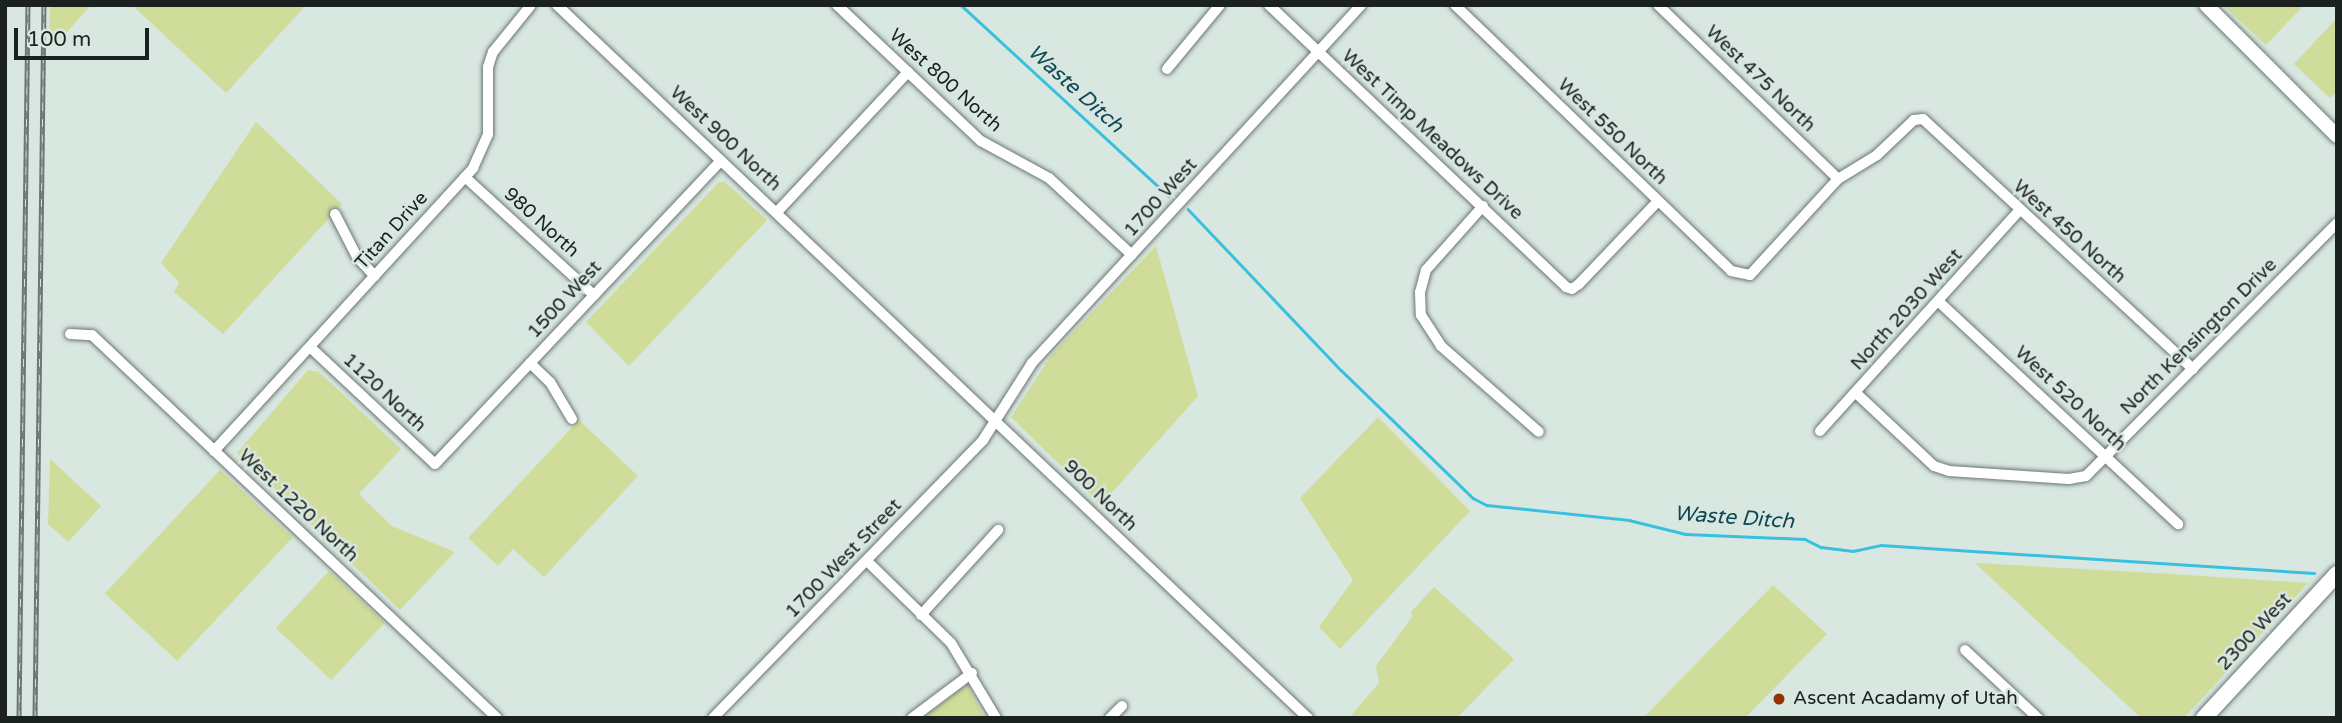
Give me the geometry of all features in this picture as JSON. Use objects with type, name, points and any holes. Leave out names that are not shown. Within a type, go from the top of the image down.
[{"type":"main road","name":"2300 West","points":[[2204,718],[2337,574]]},
{"type":"street","name":"Titan Drive","points":[[214,451],[465,177],[479,158],[488,134],[488,67],[493,52],[531,5]]},
{"type":"street","name":"West 900 North","points":[[556,5],[869,299]]},
{"type":"street","name":"West 800 North","points":[[837,5],[981,141],[1049,178],[1132,255]]},
{"type":"street","points":[[1167,69],[1220,5]]},
{"type":"street","name":"West Timp Meadows Drive","points":[[1269,5],[1572,289],[1658,201]]},
{"type":"street","name":"1700 West","points":[[997,421],[1032,363],[1360,5]]},
{"type":"street","name":"West 550 North","points":[[1455,5],[1731,271],[1750,275],[1838,179]]},
{"type":"street","name":"West 475 North","points":[[1658,5],[1838,179]]},
{"type":"street","points":[[2206,5],[2337,136]]},
{"type":"street","points":[[778,212],[908,72]]},
{"type":"street","name":"West 450 North","points":[[1838,179],[1877,155],[1914,120],[1923,119],[2019,211],[2193,369]]},
{"type":"street","name":"1500 West","points":[[435,464],[721,160]]},
{"type":"street","name":"980 North","points":[[465,177],[594,295]]},
{"type":"street","points":[[1483,206],[1426,270],[1419,304],[1425,326],[1441,346],[1539,432]]},
{"type":"street","name":"North 2030 West","points":[[1820,431],[2019,211]]},
{"type":"street","points":[[335,214],[357,257],[375,276]]},
{"type":"street","name":"North Kensington Drive","points":[[1856,393],[1934,466],[1949,471],[2069,479],[2086,476],[2337,223]]},
{"type":"street","name":"900 North","points":[[869,299],[1308,718]]},
{"type":"street","name":"West 520 North","points":[[1938,302],[2178,524]]},
{"type":"street","name":"West 1220 North","points":[[69,334],[92,335],[497,718]]},
{"type":"street","name":"1120 North","points":[[310,347],[435,464]]},
{"type":"street","points":[[530,363],[550,382],[572,419]]},
{"type":"street","name":"1700 West Street","points":[[713,718],[867,561],[997,421]]},
{"type":"street","points":[[922,615],[998,530]]},
{"type":"street","points":[[867,561],[922,615],[972,673],[996,718]]},
{"type":"street","points":[[1965,650],[2038,718]]},
{"type":"street","points":[[912,718],[972,673]]},
{"type":"street","points":[[1110,718],[1122,706]]},
{"type":"green space","points":[[50,5],[91,5],[62,38],[49,36]]},
{"type":"green space","points":[[132,5],[306,5],[226,93]]},
{"type":"green space","points":[[2223,5],[2304,5],[2266,45]]},
{"type":"green space","points":[[2337,18],[2337,91],[2330,98],[2294,64]]},
{"type":"green space","points":[[256,122],[342,204],[223,334],[174,292],[179,282],[161,263]]},
{"type":"green space","points":[[719,182],[725,182],[767,220],[629,366],[586,322]]},
{"type":"green space","points":[[1156,246],[1198,396],[1101,505],[1011,417],[1053,353]]},
{"type":"green space","points":[[308,370],[319,372],[401,449],[359,494],[392,526],[455,552],[400,610],[237,453]]},
{"type":"green space","points":[[1378,417],[1470,511],[1340,649],[1319,627],[1353,580],[1300,498]]},
{"type":"green space","points":[[579,420],[638,476],[544,577],[513,549],[498,566],[468,538]]},
{"type":"green space","points":[[50,459],[101,506],[68,542],[48,524]]},
{"type":"green space","points":[[220,470],[292,538],[177,661],[105,594]]},
{"type":"green space","points":[[1975,563],[2308,583],[2184,718],[2141,718]]},
{"type":"green space","points":[[329,571],[385,623],[331,680],[276,628]]},
{"type":"green space","points":[[1773,585],[1827,634],[1745,718],[1643,718]]},
{"type":"green space","points":[[1434,587],[1514,659],[1457,718],[1349,718],[1379,683],[1376,666],[1412,617],[1411,612]]},
{"type":"green space","points":[[967,684],[985,718],[923,718],[938,707]]},
{"type":"waterway","name":"Waste Ditch","points":[[961,5],[1169,196]]},
{"type":"waterway","name":"Waste Ditch","points":[[1188,209],[1341,370],[1473,498],[1487,505],[1629,520],[1686,534],[1805,539],[1821,547],[1853,551],[1881,545],[2314,573]]},
{"type":"railway","points":[[19,718],[28,5]]},
{"type":"railway","points":[[35,718],[44,5]]},
{"type":"place","name":"Ascent Acadamy of Utah","points":[[1779,699]]}]
